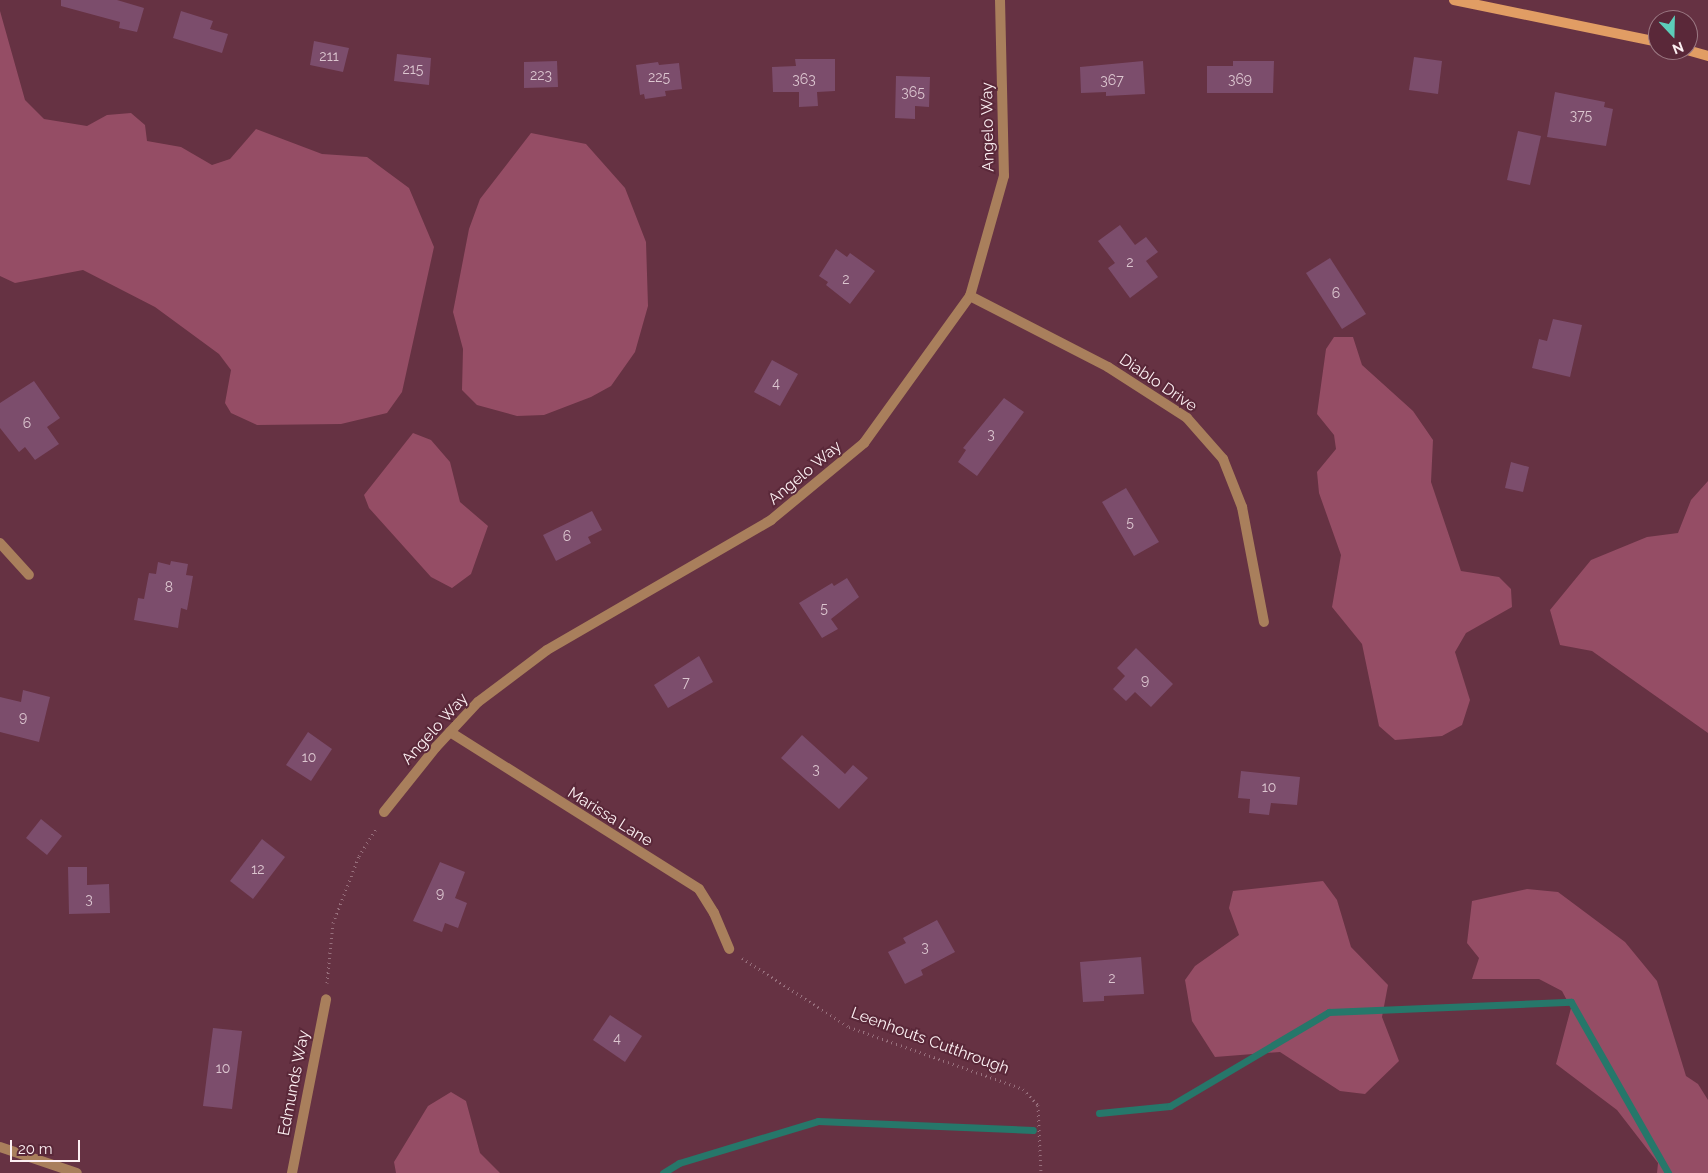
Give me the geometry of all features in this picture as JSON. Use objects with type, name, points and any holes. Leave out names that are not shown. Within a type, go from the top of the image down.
[{"type":"main road","points":[[1454,0],[1648,40]]},
{"type":"street","name":"Angelo Way","points":[[384,812],[450,732],[478,702],[547,650],[771,520],[857,449],[970,296],[1004,176],[1000,0]]},
{"type":"street","name":"Diablo Drive","points":[[970,296],[1108,367],[1187,418],[1223,459],[1242,507],[1264,622]]},
{"type":"street","points":[[0,542],[30,575]]},
{"type":"street","name":"Marissa Lane","points":[[450,732],[699,889],[714,913],[729,950]]},
{"type":"street","name":"Edmunds Way","points":[[292,1173],[326,999]]},
{"type":"street","points":[[0,1147],[76,1173]]},
{"type":"path","points":[[326,999],[334,923],[359,856],[384,812]]},
{"type":"path","name":"Leenhouts Cutthrough","points":[[729,950],[848,1027],[1023,1089],[1038,1106],[1041,1173]]},
{"type":"shaded area","points":[[0,11],[25,100],[44,119],[87,126],[107,115],[131,113],[145,125],[147,141],[181,147],[212,165],[230,159],[256,129],[322,154],[367,157],[409,188],[434,247],[402,392],[387,413],[341,424],[257,425],[231,413],[225,403],[231,370],[219,354],[155,307],[83,270],[15,283],[0,276]]},
{"type":"shaded area","points":[[531,133],[586,144],[625,188],[646,242],[648,306],[635,352],[611,386],[591,397],[544,415],[517,416],[477,405],[462,390],[463,349],[453,312],[469,229],[480,199]]},
{"type":"shaded area","points":[[1334,337],[1353,337],[1362,365],[1413,411],[1433,440],[1431,482],[1461,571],[1499,577],[1511,589],[1512,607],[1466,633],[1455,652],[1470,700],[1462,725],[1442,736],[1395,740],[1379,726],[1362,644],[1332,607],[1341,555],[1319,493],[1317,472],[1336,449],[1334,435],[1317,414],[1326,349]]},
{"type":"shaded area","points":[[413,433],[431,440],[450,462],[460,502],[488,526],[471,574],[452,588],[431,577],[369,508],[364,495]]},
{"type":"shaded area","points":[[1708,481],[1708,733],[1592,651],[1560,645],[1550,610],[1591,560],[1647,537],[1678,533],[1691,500]]},
{"type":"shaded area","points":[[1323,881],[1337,900],[1351,947],[1388,985],[1382,1017],[1399,1061],[1365,1094],[1340,1091],[1280,1052],[1215,1057],[1192,1021],[1185,980],[1195,966],[1239,935],[1229,908],[1233,891]]},
{"type":"shaded area","points":[[1527,889],[1558,892],[1625,942],[1657,981],[1686,1076],[1698,1084],[1708,1100],[1708,1173],[1657,1173],[1658,1163],[1617,1110],[1556,1064],[1571,1008],[1562,991],[1539,979],[1472,979],[1479,958],[1467,943],[1472,901]]},
{"type":"shaded area","points":[[451,1092],[466,1101],[480,1153],[500,1173],[396,1173],[394,1162],[428,1106]]},
{"type":"building","points":[[61,0],[117,0],[144,8],[137,32],[119,28],[120,22],[61,6]]},
{"type":"building","points":[[181,11],[213,21],[210,29],[228,34],[222,53],[173,38]]},
{"type":"building","points":[[314,41],[349,48],[343,72],[310,65]]},
{"type":"building","points":[[397,54],[431,58],[429,85],[394,81]]},
{"type":"building","points":[[1414,57],[1442,61],[1438,94],[1409,90]]},
{"type":"building","points":[[795,59],[835,59],[835,91],[817,92],[818,106],[799,107],[799,92],[773,92],[772,67],[796,66]]},
{"type":"building","points":[[557,61],[558,87],[524,88],[524,62]]},
{"type":"building","points":[[1143,61],[1145,94],[1106,96],[1106,92],[1081,93],[1080,67]]},
{"type":"building","points":[[1233,61],[1274,61],[1273,93],[1207,93],[1207,66],[1233,66]]},
{"type":"building","points":[[658,62],[659,65],[679,63],[682,89],[665,91],[666,96],[645,99],[644,94],[640,95],[636,65]]},
{"type":"building","points":[[896,76],[930,77],[929,107],[915,106],[915,119],[895,118]]},
{"type":"building","points":[[1555,92],[1605,102],[1604,107],[1613,109],[1606,146],[1547,137]]},
{"type":"building","points":[[1518,131],[1541,136],[1530,185],[1507,180]]},
{"type":"building","points":[[1120,225],[1135,245],[1146,237],[1158,252],[1146,261],[1158,277],[1130,298],[1108,268],[1115,263],[1098,241]]},
{"type":"building","points":[[836,249],[847,257],[850,253],[875,271],[850,304],[826,285],[828,282],[819,276]]},
{"type":"building","points":[[1330,258],[1366,314],[1342,329],[1306,273]]},
{"type":"building","points":[[1553,319],[1582,325],[1570,377],[1532,368],[1539,339],[1547,341]]},
{"type":"building","points":[[772,360],[798,374],[780,406],[754,392]]},
{"type":"building","points":[[34,381],[60,418],[47,427],[59,444],[35,460],[25,447],[19,452],[0,428],[0,403]]},
{"type":"building","points":[[1004,398],[1024,412],[977,476],[958,462],[966,450],[963,448]]},
{"type":"building","points":[[1511,462],[1529,467],[1523,492],[1505,488]]},
{"type":"building","points":[[1126,488],[1159,542],[1134,556],[1102,502]]},
{"type":"building","points":[[592,511],[602,530],[588,537],[591,543],[556,561],[543,535]]},
{"type":"building","points":[[171,561],[188,564],[186,575],[193,576],[187,610],[181,608],[178,628],[134,620],[138,598],[144,599],[149,573],[156,574],[158,562],[170,565]]},
{"type":"building","points":[[847,578],[859,597],[831,619],[838,629],[822,638],[799,603],[832,583],[834,586]]},
{"type":"building","points":[[1136,648],[1173,684],[1151,707],[1135,692],[1126,701],[1113,689],[1125,676],[1117,668]]},
{"type":"building","points":[[699,656],[713,682],[668,708],[654,685]]},
{"type":"building","points":[[23,690],[50,697],[39,742],[0,732],[0,697],[21,702]]},
{"type":"building","points":[[308,732],[332,749],[311,781],[286,765]]},
{"type":"building","points":[[802,735],[845,774],[853,765],[868,778],[839,809],[781,758]]},
{"type":"building","points":[[1241,771],[1300,777],[1297,805],[1271,803],[1269,815],[1249,813],[1250,799],[1238,798]]},
{"type":"building","points":[[41,819],[62,836],[47,855],[26,838]]},
{"type":"building","points":[[262,839],[285,857],[253,899],[230,881]]},
{"type":"building","points":[[440,862],[465,872],[455,898],[467,903],[458,928],[445,923],[442,932],[413,921]]},
{"type":"building","points":[[68,867],[87,867],[87,885],[109,884],[110,913],[69,914]]},
{"type":"building","points":[[937,920],[955,952],[921,970],[923,975],[905,984],[888,952],[906,943],[903,938]]},
{"type":"building","points":[[1141,957],[1144,994],[1104,996],[1104,1001],[1083,1002],[1080,962]]},
{"type":"building","points":[[610,1015],[642,1036],[625,1062],[593,1040]]},
{"type":"building","points":[[213,1028],[242,1031],[232,1109],[203,1106]]},
{"type":"waterway","points":[[1099,1113],[1170,1106],[1329,1012],[1571,1002],[1668,1173]]},
{"type":"waterway","points":[[663,1173],[679,1163],[818,1121],[1033,1130]]}]
